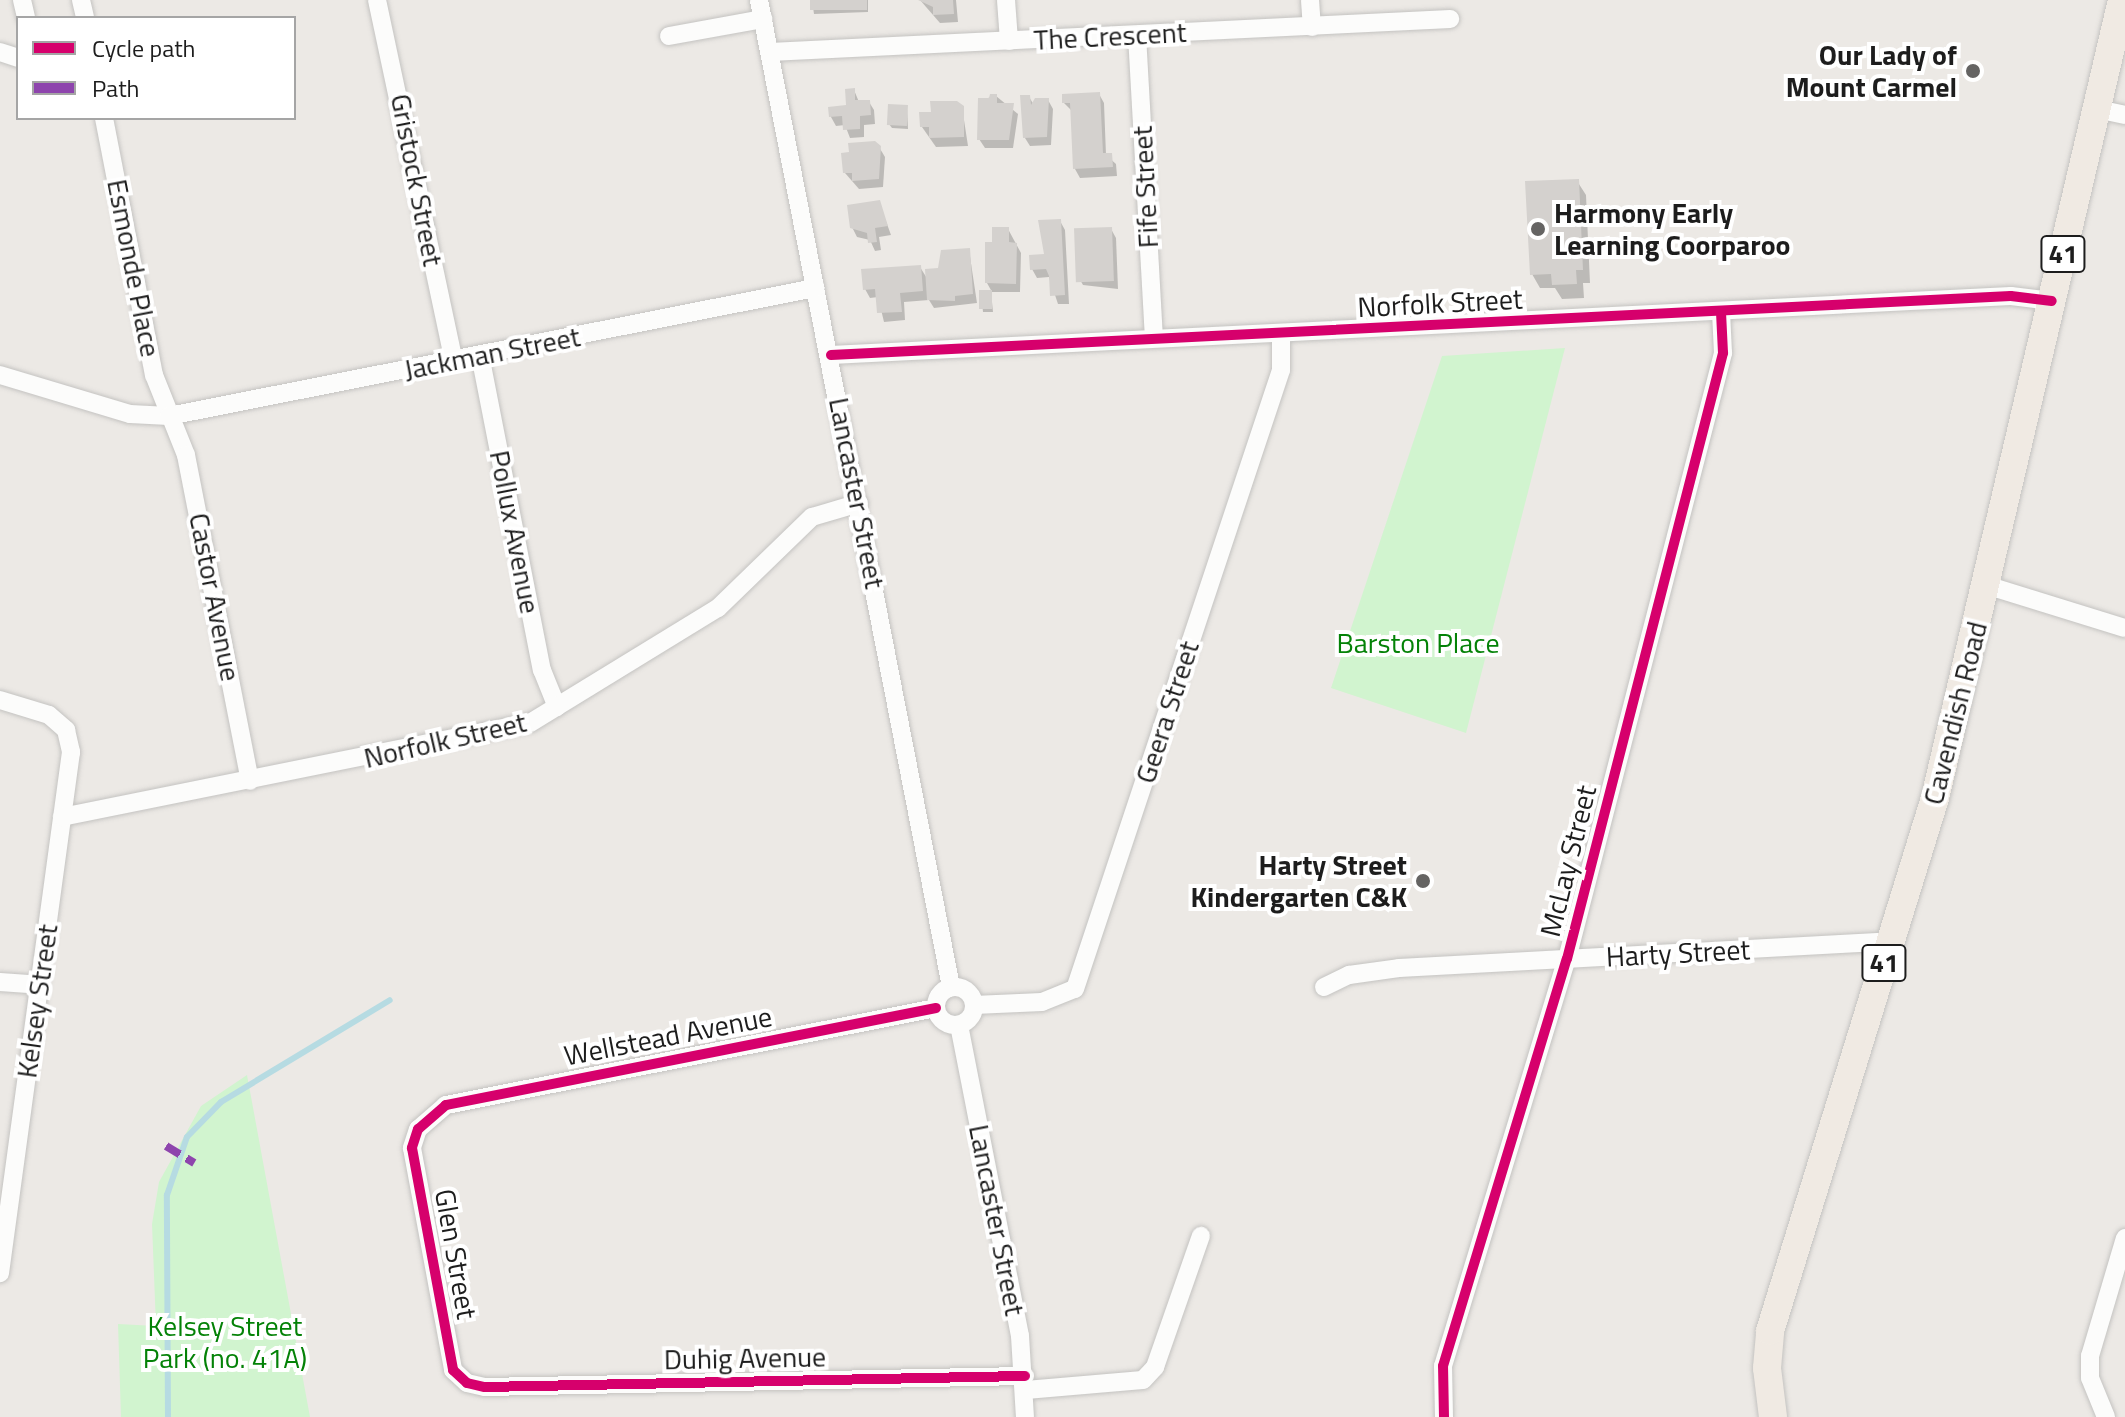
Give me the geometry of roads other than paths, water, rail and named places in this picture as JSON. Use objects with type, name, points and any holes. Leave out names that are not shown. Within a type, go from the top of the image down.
[{"type":"main road","name":"Cavendish Road","points":[[1773,1417],[1767,1368],[1770,1331],[1935,798],[2122,0]]},
{"type":"street","name":"Gristock Street","points":[[377,0],[454,361]]},
{"type":"street","points":[[1006,0],[1009,41]]},
{"type":"street","points":[[1310,0],[1312,27]]},
{"type":"street","points":[[669,36],[761,9]]},
{"type":"street","name":"Lancaster Street","points":[[761,9],[831,355],[951,987]]},
{"type":"street","name":"The Crescent","points":[[770,52],[1450,19]]},
{"type":"street","name":"Fife Street","points":[[1137,35],[1154,338]]},
{"type":"street","points":[[2097,109],[2125,115]]},
{"type":"street","name":"Esmonde Place","points":[[104,120],[154,375],[169,416]]},
{"type":"street","name":"Jackman Street","points":[[0,375],[130,414],[169,416],[815,288]]},
{"type":"street","name":"Norfolk Street","points":[[831,355],[1154,338],[1281,335],[2011,296],[2052,301]]},
{"type":"street","name":"McLay Street","points":[[1444,1417],[1443,1366],[1567,959],[1723,353],[1721,312]]},
{"type":"street","name":"Geera Street","points":[[974,1005],[1042,1002],[1075,989],[1281,370],[1281,335]]},
{"type":"street","name":"Pollux Avenue","points":[[480,355],[542,670],[557,707]]},
{"type":"street","name":"Castor Avenue","points":[[169,416],[186,455],[250,781]]},
{"type":"street","name":"Norfolk Street","points":[[62,817],[497,734],[557,707],[718,608],[812,517],[859,503]]},
{"type":"street","points":[[1986,585],[2125,628]]},
{"type":"street","name":"Kelsey Street","points":[[0,700],[49,715],[66,730],[71,752],[0,1273]]},
{"type":"street","name":"Harty Street","points":[[1324,987],[1349,975],[1399,968],[1891,941]]},
{"type":"street","points":[[0,982],[39,985]]},
{"type":"street","points":[[951,987],[969,993],[974,1005],[969,1020],[959,1025],[946,1023],[936,1008],[941,993],[951,987]]},
{"type":"street","name":"Wellstead Avenue","points":[[418,1129],[446,1105],[936,1008]]},
{"type":"street","name":"Lancaster Street","points":[[959,1025],[1026,1383],[1025,1417]]},
{"type":"street","name":"Glen Street","points":[[418,1129],[412,1148],[453,1370],[467,1383]]},
{"type":"street","name":"Duhig Avenue","points":[[467,1383],[485,1387],[1143,1380],[1155,1367],[1201,1236]]},
{"type":"street","points":[[2106,1417],[2090,1378],[2090,1356],[2125,1238]]},
{"type":"waterway","points":[[168,1417],[167,1195],[187,1137],[221,1102],[390,1000]]},
{"type":"place","name":"Our Lady of Mount Carmel","points":[[1973,71]]},
{"type":"place","name":"Harmony Early Learning Coorparoo","points":[[1538,229]]},
{"type":"place","name":"Harty Street Kindergarten C&K","points":[[1423,881]]},
{"type":"park label","name":"Barston Place","points":[[1418,643]]},
{"type":"park label","name":"Kelsey Street Park (no. 41A)","points":[[225,1342]]}]
